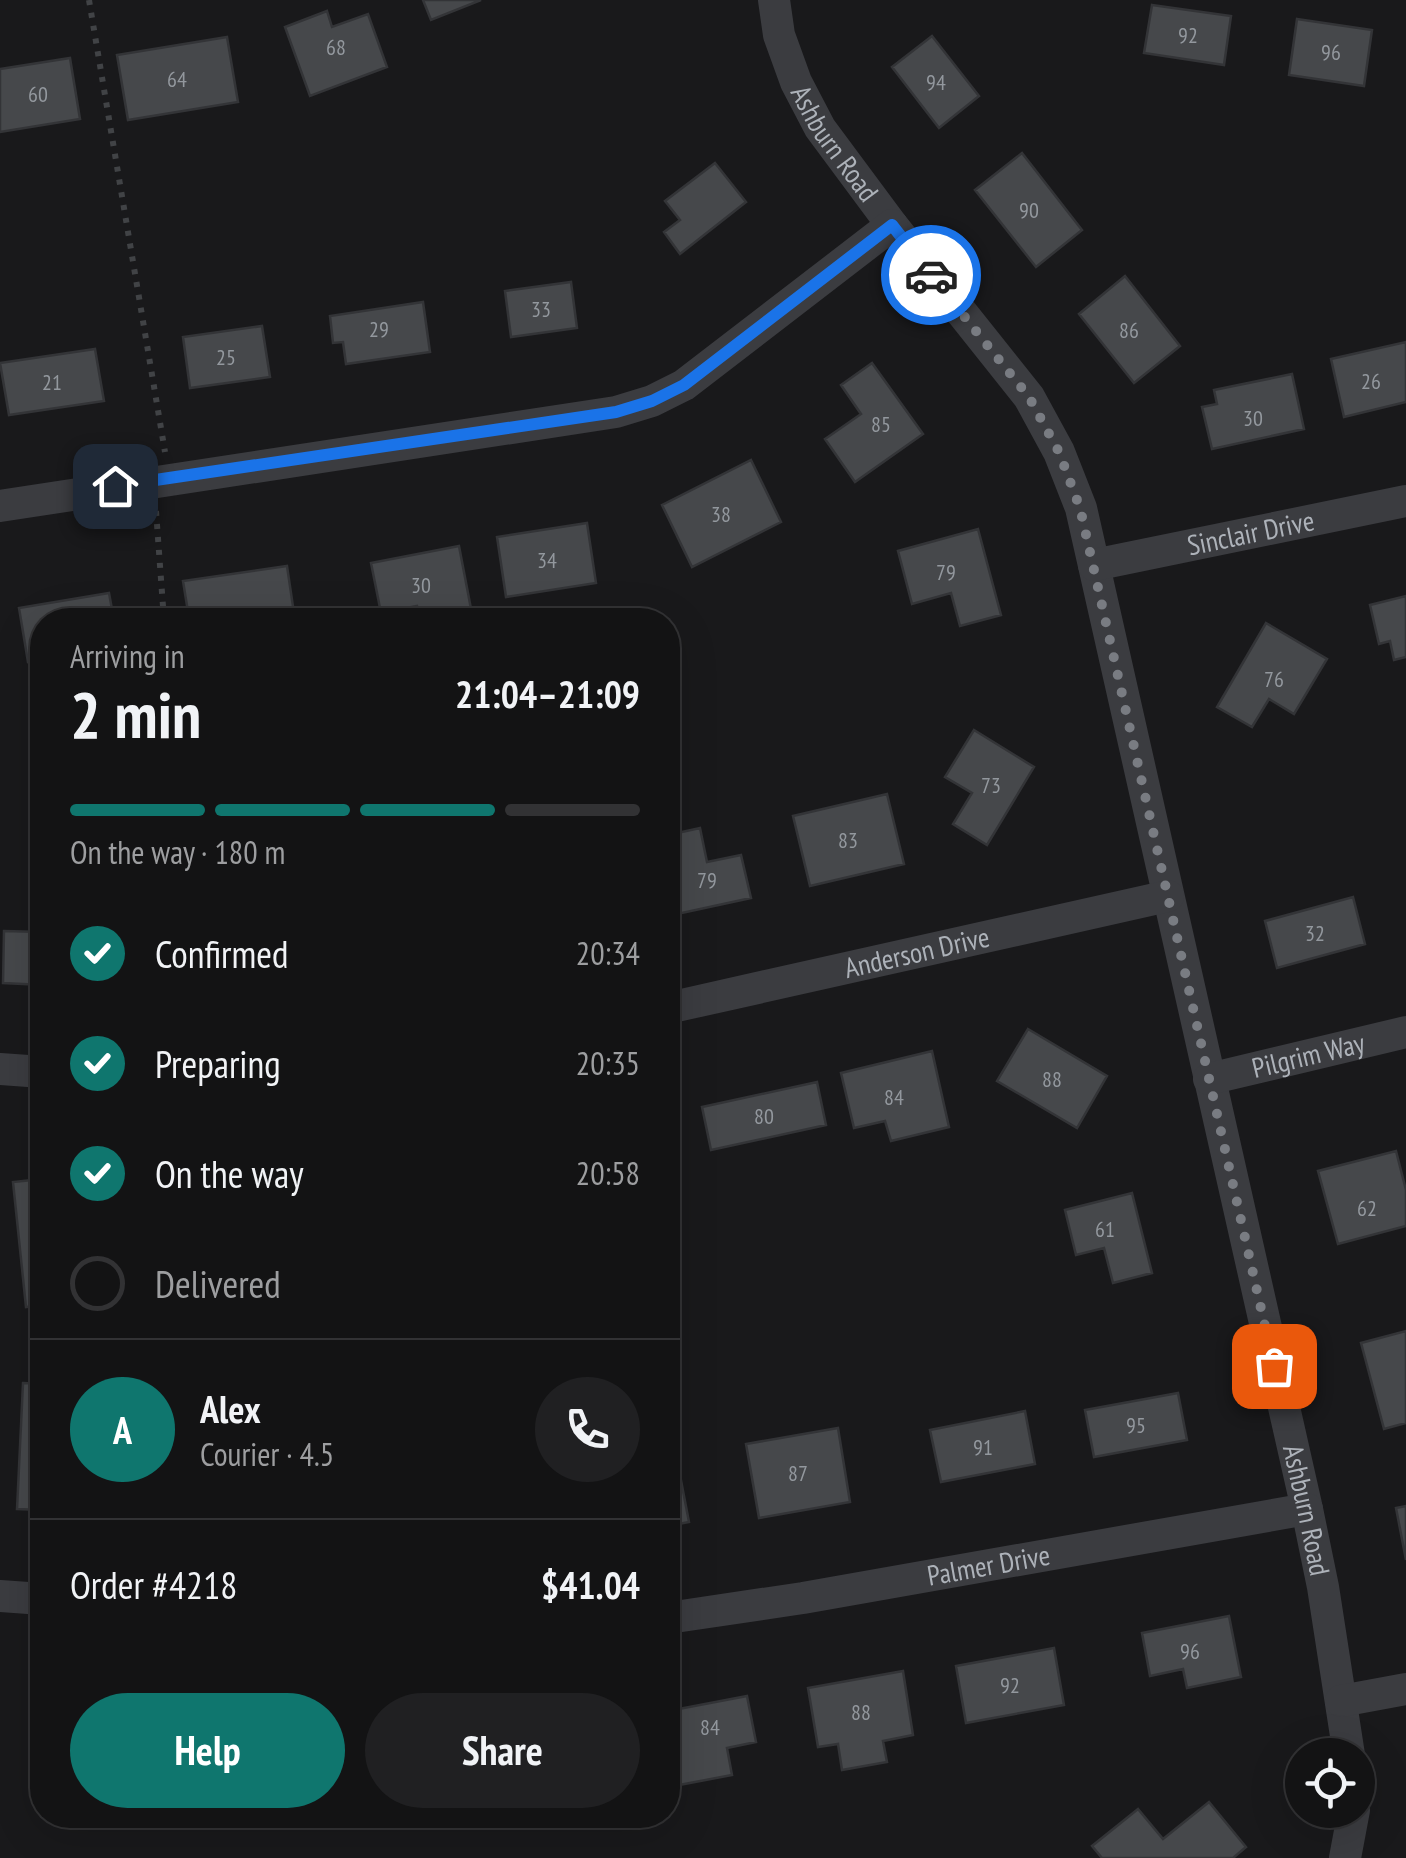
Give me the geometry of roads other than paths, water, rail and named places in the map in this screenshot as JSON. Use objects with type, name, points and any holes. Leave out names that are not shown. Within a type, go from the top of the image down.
[{"type":"street","name":"Ashburn Road","points":[[774,0],[780,35],[796,82],[820,128],[1029,397],[1059,452],[1080,508],[1307,1510],[1347,1738]]},
{"type":"street","points":[[0,506],[616,412],[652,401],[684,385],[892,225]]},
{"type":"street","name":"Sinclair Drive","points":[[1094,565],[1406,500]]},
{"type":"street","name":"Anderson Drive","points":[[680,1005],[1168,896]]},
{"type":"street","name":"Pilgrim Way","points":[[1209,1079],[1406,1032]]},
{"type":"street","points":[[0,1069],[30,1071]]},
{"type":"street","name":"Palmer Drive","points":[[680,1616],[1307,1510]]},
{"type":"street","points":[[0,1596],[30,1597]]},
{"type":"street","points":[[1341,1700],[1406,1689]]},
{"type":"street","points":[[1345,1858],[1351,1828]]}]
